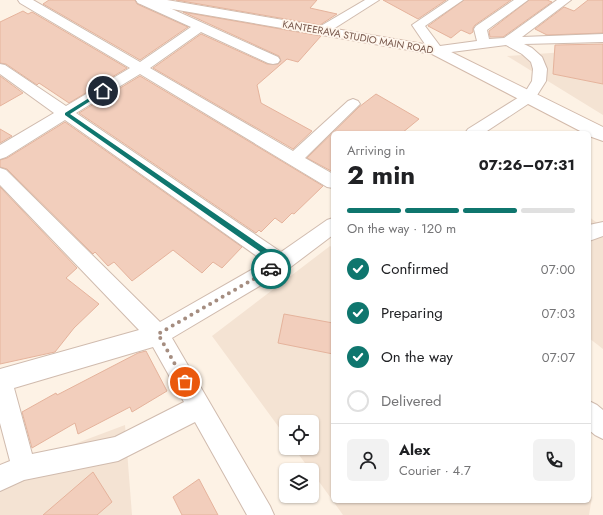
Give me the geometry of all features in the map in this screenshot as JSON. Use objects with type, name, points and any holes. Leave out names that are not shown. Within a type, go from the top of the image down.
[{"type":"street","points":[[24,0],[331,181]]},
{"type":"street","points":[[142,0],[273,60]]},
{"type":"street","name":"KANTEERAVA STUDIO MAIN ROAD","points":[[142,0],[436,50],[603,135]]},
{"type":"street","points":[[323,30],[373,0]]},
{"type":"street","points":[[457,0],[418,26],[436,50],[508,41],[603,38]]},
{"type":"street","points":[[484,44],[480,29],[522,0]]},
{"type":"street","points":[[508,41],[565,0]]},
{"type":"street","points":[[0,153],[140,68],[200,27]]},
{"type":"street","points":[[477,131],[530,97],[539,80],[540,69],[537,60],[527,51],[508,41]]},
{"type":"street","points":[[0,68],[281,263]]},
{"type":"street","points":[[294,159],[352,104]]},
{"type":"street","points":[[0,174],[158,334],[261,515]]},
{"type":"street","points":[[24,468],[0,381],[158,334],[281,263],[331,226]]},
{"type":"street","points":[[591,232],[603,229]]},
{"type":"street","points":[[0,478],[24,468],[118,449],[199,407]]},
{"type":"street","points":[[591,415],[603,427]]},
{"type":"shaded area","points":[[594,50],[603,54],[603,115],[507,56]]},
{"type":"shaded area","points":[[591,218],[603,227],[603,349],[591,340]]},
{"type":"shaded area","points":[[330,246],[331,498],[319,482],[319,463],[305,463],[299,455],[319,455],[319,415],[279,415],[279,427],[212,336]]},
{"type":"shaded area","points":[[125,425],[132,515],[0,515],[0,472]]},
{"type":"shaded area","points":[[334,503],[591,503],[589,515],[343,515]]},
{"type":"building","points":[[49,0],[135,0],[137,4],[188,27],[140,60],[43,4]]},
{"type":"building","points":[[176,0],[317,0],[310,8],[337,14],[320,25]]},
{"type":"building","points":[[383,0],[446,0],[418,19]]},
{"type":"building","points":[[464,0],[511,0],[475,25],[473,32],[470,34],[461,30],[451,38],[428,26]]},
{"type":"building","points":[[529,0],[547,0],[552,2],[503,37],[490,37],[489,31]]},
{"type":"building","points":[[588,0],[603,0],[603,33],[547,35],[535,29],[564,7],[574,11]]},
{"type":"building","points":[[23,11],[28,14],[32,12],[127,68],[69,103],[39,83],[37,85],[6,64],[0,63],[0,22]]},
{"type":"building","points":[[183,12],[321,36],[298,62],[287,59],[257,85],[261,103],[312,131],[293,149],[153,68],[201,34],[267,64],[278,64],[281,61],[279,56]]},
{"type":"building","points":[[603,44],[603,84],[553,74],[555,45]]},
{"type":"building","points":[[0,76],[23,93],[0,106]]},
{"type":"building","points":[[140,76],[323,186],[294,214],[292,213],[282,223],[275,218],[261,232],[259,230],[256,233],[79,113]]},
{"type":"building","points":[[376,94],[419,119],[404,131],[335,131],[359,107]]},
{"type":"building","points":[[65,122],[242,247],[222,268],[213,262],[202,273],[173,250],[132,281],[114,262],[108,266],[95,252],[93,254],[7,169],[0,167],[0,160],[7,158]]},
{"type":"building","points":[[0,129],[12,136],[0,143]]},
{"type":"building","points":[[331,134],[331,171],[307,158]]},
{"type":"building","points":[[0,187],[77,268],[66,278],[99,304],[74,328],[55,352],[0,364]]},
{"type":"building","points":[[284,314],[331,323],[331,354],[278,343]]},
{"type":"building","points":[[146,351],[167,391],[132,412],[130,407],[78,434],[75,423],[32,448],[22,412],[56,393],[57,395],[138,353]]},
{"type":"building","points":[[93,472],[112,502],[97,515],[43,515]]},
{"type":"building","points":[[199,479],[218,515],[182,515],[173,497]]},
{"type":"way so far","points":[[185,382],[158,334],[271,269]]},
{"type":"route","points":[[103,91],[66,114],[281,263],[271,269]]}]
